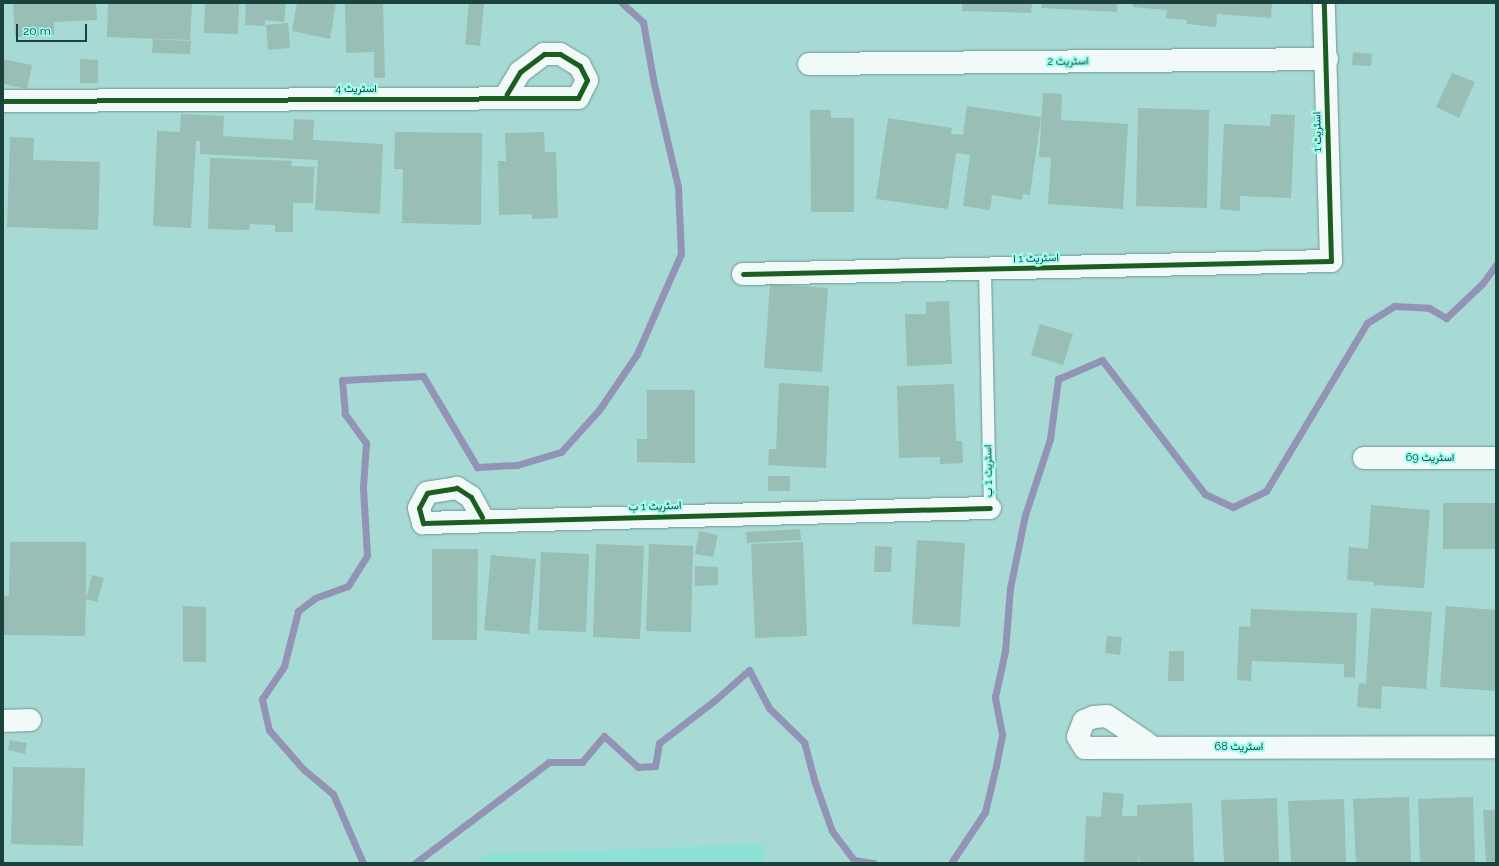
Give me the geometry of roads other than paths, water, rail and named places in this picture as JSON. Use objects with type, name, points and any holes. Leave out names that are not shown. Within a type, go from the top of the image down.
[{"type":"street","name":"اسٹریٹ 1","points":[[1324,3],[1327,59],[1330,261]]},
{"type":"street","name":"اسٹریٹ 4","points":[[3,100],[578,98],[587,80],[580,66],[560,54],[544,54],[520,72],[507,94]]},
{"type":"street","name":"اسٹریٹ 2","points":[[809,64],[1327,59]]},
{"type":"street","name":"اسٹریٹ 1 ا","points":[[743,274],[985,270],[1330,261]]},
{"type":"street","name":"اسٹریٹ 69","points":[[1364,458],[1496,458]]},
{"type":"street","name":"اسٹریٹ 1 ب","points":[[482,516],[471,497],[457,488],[428,493],[419,508],[423,523],[990,508]]},
{"type":"street","name":"اسٹریٹ 68","points":[[1147,743],[1107,716],[1094,717],[1084,721],[1078,737],[1085,748],[1496,747]]},
{"type":"street","points":[[3,720],[30,720]]},
{"type":"lane","name":"اسٹریٹ 1 ب","points":[[985,270],[990,508]]},
{"type":"waterway","points":[[363,863],[333,794],[304,770],[269,730],[262,699],[284,666],[298,611],[315,598],[348,586],[367,555],[363,487],[366,443],[345,414],[342,380],[423,376],[477,467],[517,465],[561,452],[599,410],[637,354],[681,254],[678,187],[654,84],[643,22],[622,3]]},
{"type":"waterway","points":[[951,863],[985,812],[996,766],[1002,734],[995,697],[1005,651],[1010,588],[1025,515],[1050,439],[1058,379],[1102,360],[1205,494],[1233,507],[1266,491],[1367,323],[1394,306],[1429,308],[1446,318],[1482,284],[1496,265]]},
{"type":"waterway","points":[[415,863],[549,762],[582,762],[604,736],[638,767],[655,766],[659,743],[714,701],[749,670],[769,708],[804,742],[814,780],[832,831],[854,860],[874,863]]}]
